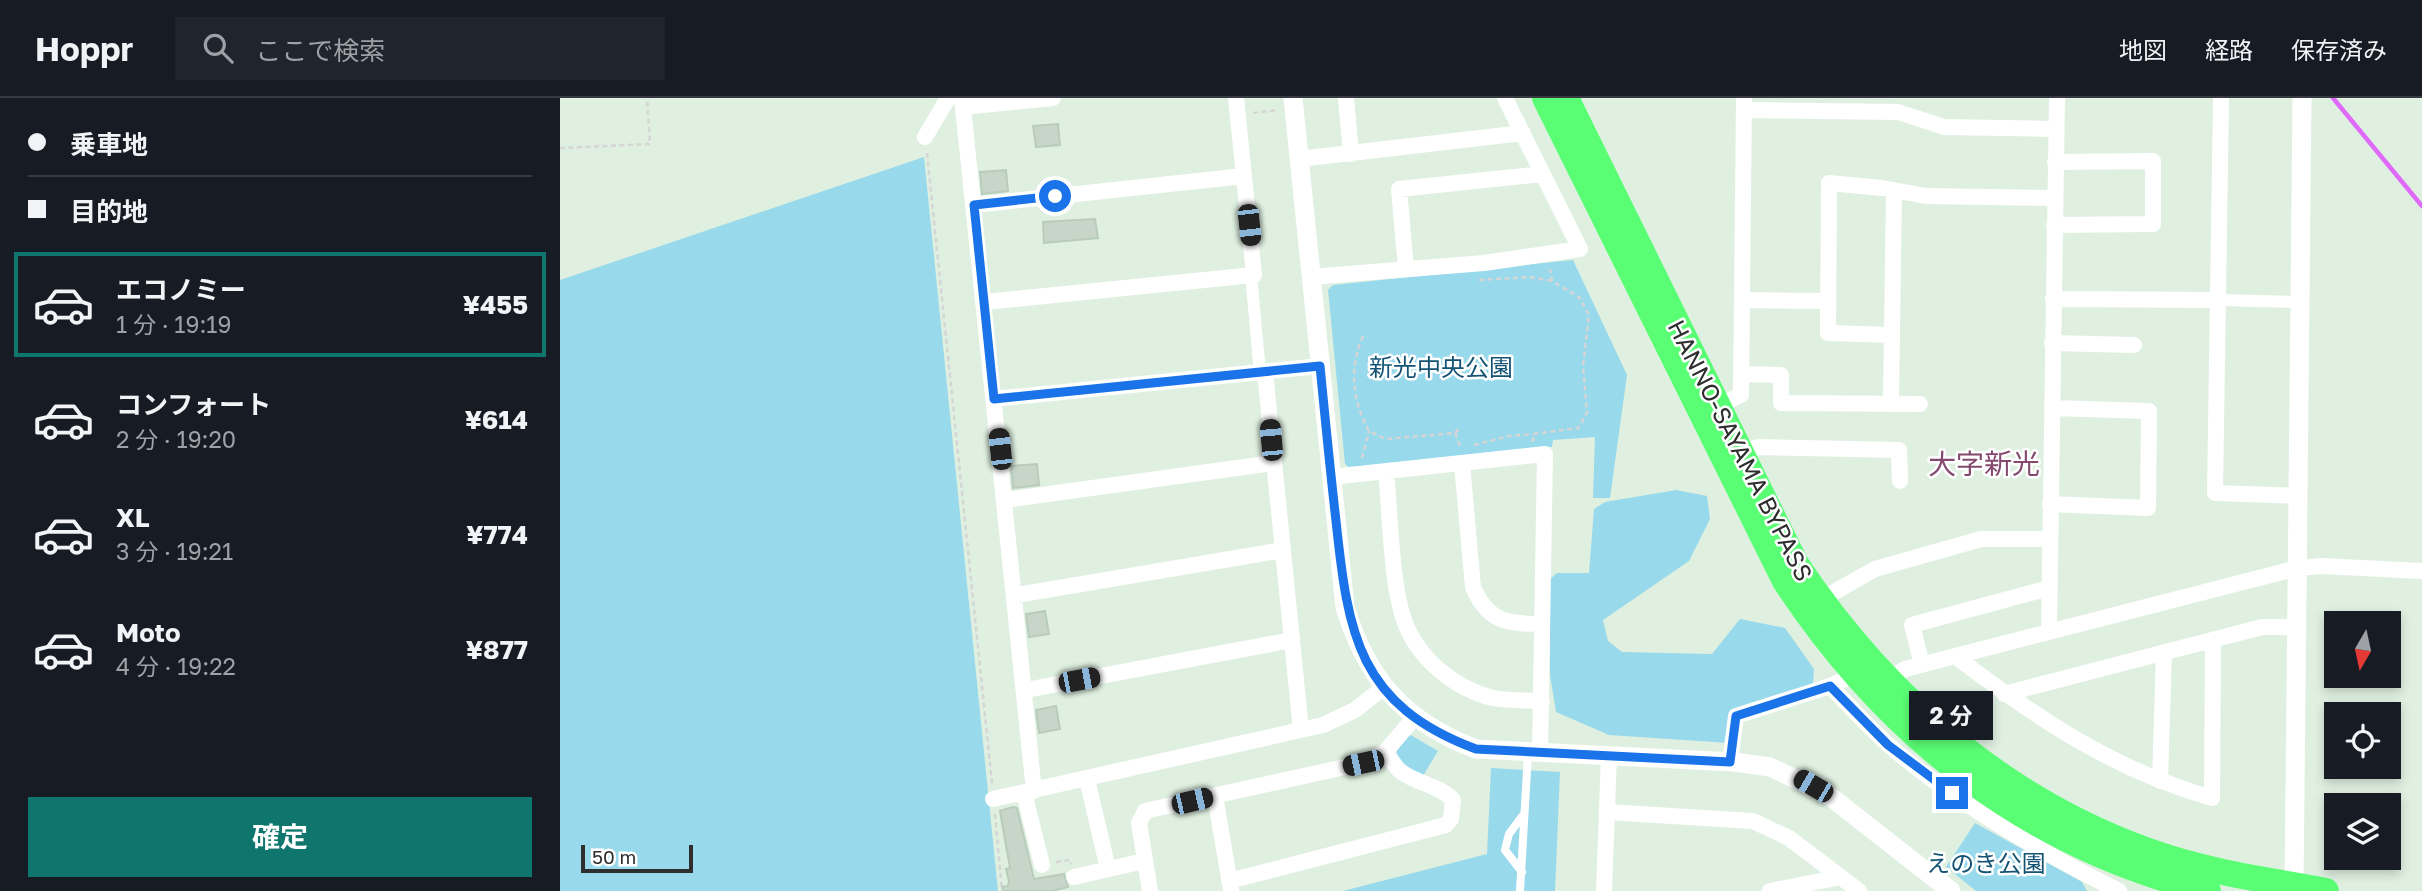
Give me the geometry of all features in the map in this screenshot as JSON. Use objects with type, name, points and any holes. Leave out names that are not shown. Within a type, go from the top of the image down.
[{"type":"highway","name":"HANNO-SAYAMA BYPASS","points":[[1545,98],[1785,581],[1816,629],[1854,675],[1913,734],[2000,802],[2113,862],[2208,891]]},
{"type":"highway","name":"HANNO-SAYAMA BYPASS","points":[[1566,98],[1796,564],[1820,600],[1867,660],[1926,718],[2011,785],[2084,826],[2172,859],[2294,888],[2326,891]]},
{"type":"street","points":[[925,137],[948,98]]},
{"type":"street","points":[[1042,865],[1029,792],[1026,690],[963,102],[1053,98]]},
{"type":"street","points":[[1346,98],[1351,154]]},
{"type":"street","points":[[1310,277],[1580,249],[1505,98]]},
{"type":"street","points":[[2049,631],[2057,98]]},
{"type":"street","points":[[2221,98],[2214,493],[2298,496]]},
{"type":"street","points":[[2294,888],[2302,98]]},
{"type":"street","points":[[1294,103],[1345,607],[1364,660],[1384,687],[1414,718],[1449,739],[1476,749],[1730,762],[1770,767],[1827,794],[1951,891]]},
{"type":"street","points":[[1717,406],[1741,395],[1744,104],[1898,105],[1944,127],[2056,129]]},
{"type":"street","points":[[985,302],[1254,275],[1237,106]]},
{"type":"street","points":[[1300,159],[1523,133]]},
{"type":"street","points":[[2054,225],[2153,224],[2153,162],[2055,162]]},
{"type":"street","points":[[1406,269],[1399,189],[1543,174]]},
{"type":"street","points":[[974,205],[1244,176]]},
{"type":"street","points":[[1892,335],[1828,333],[1829,183],[1926,196],[2054,198]]},
{"type":"street","points":[[1891,403],[1895,190]]},
{"type":"street","points":[[1251,275],[1301,730]]},
{"type":"street","points":[[2053,299],[2300,302]]},
{"type":"street","points":[[1742,300],[1828,301]]},
{"type":"street","points":[[2052,343],[2134,345]]},
{"type":"street","points":[[994,399],[1320,366]]},
{"type":"street","points":[[1741,374],[1781,375],[1781,403],[1920,404]]},
{"type":"street","points":[[2050,504],[2148,508],[2149,411],[2052,408]]},
{"type":"street","points":[[1739,451],[1759,447],[1899,450],[1900,481]]},
{"type":"street","points":[[1331,477],[1386,471],[1462,457],[1545,454],[1542,701],[1534,753]]},
{"type":"street","points":[[1462,457],[1473,587],[1478,600],[1494,617],[1507,623],[1542,624]]},
{"type":"street","points":[[1005,500],[1273,463]]},
{"type":"street","points":[[1386,471],[1399,601],[1412,638],[1433,664],[1475,692],[1495,698],[1542,701]]},
{"type":"street","points":[[1820,600],[1875,569],[1981,539],[2050,540]]},
{"type":"street","points":[[1016,594],[1283,550]]},
{"type":"street","points":[[1888,680],[1905,669],[1922,664],[2298,568],[2320,566],[2422,571]]},
{"type":"street","points":[[1922,664],[1912,625],[2049,588]]},
{"type":"street","points":[[2004,694],[2262,627],[2297,627]]},
{"type":"street","points":[[1026,690],[1292,640]]},
{"type":"street","points":[[1955,656],[2004,694],[2081,744],[2160,781],[2212,798],[2213,640]]},
{"type":"street","points":[[2160,781],[2164,653]]},
{"type":"street","points":[[1730,762],[1736,716],[1830,686],[1854,675]]},
{"type":"street","points":[[1830,686],[1888,745],[1930,779],[2094,885],[2119,891]]},
{"type":"street","points":[[993,799],[1301,730],[1345,716],[1384,687]]},
{"type":"street","points":[[1150,891],[1139,823],[1145,811],[1363,763],[1385,752],[1414,718]]},
{"type":"street","points":[[1215,796],[1230,886],[1446,825],[1451,819],[1453,800],[1446,791],[1434,789],[1400,770],[1385,752]]},
{"type":"street","points":[[1604,891],[1609,756]]},
{"type":"street","points":[[1087,779],[1108,869]]},
{"type":"street","points":[[1606,812],[1753,821],[1789,838],[1859,891]]},
{"type":"street","points":[[1074,877],[1144,861]]},
{"type":"street","points":[[1770,891],[1841,877]]},
{"type":"lane","points":[[1520,891],[1524,814],[1534,753]]},
{"type":"lane","points":[[1521,872],[1505,850],[1509,834],[1524,814]]},
{"type":"path","points":[[560,148],[650,144],[647,98]]},
{"type":"path","points":[[1237,106],[1294,103]]},
{"type":"path","points":[[925,137],[1002,891]]},
{"type":"path","points":[[1549,253],[1552,281]]},
{"type":"path","points":[[1455,433],[1462,457],[1509,436],[1578,428],[1587,413],[1583,366],[1589,315],[1579,298],[1552,281],[1530,277],[1470,280]]},
{"type":"path","points":[[1361,474],[1369,431],[1356,400],[1353,379],[1357,348],[1363,336]]},
{"type":"path","points":[[1369,431],[1385,439],[1455,433],[1460,428]]},
{"type":"path","points":[[1533,434],[1534,456]]},
{"type":"path","points":[[1042,865],[1070,860],[1074,877]]},
{"type":"green space","points":[[924,157],[998,891],[560,891],[560,280]]},
{"type":"green space","name":"新光中央公園","points":[[1573,260],[1627,375],[1610,498],[1593,498],[1595,437],[1553,440],[1552,447],[1350,468],[1345,464],[1328,290],[1333,285]]},
{"type":"green space","points":[[1676,490],[1707,496],[1710,519],[1689,561],[1603,620],[1608,641],[1622,652],[1712,654],[1740,619],[1785,628],[1814,669],[1813,684],[1735,708],[1729,743],[1609,735],[1556,712],[1550,675],[1549,580],[1557,573],[1589,573],[1594,509],[1605,502]]},
{"type":"green space","points":[[1409,734],[1438,751],[1423,776],[1402,765],[1396,757],[1397,750]]},
{"type":"green space","points":[[1491,768],[1560,772],[1555,891],[1343,891],[1487,854]]},
{"type":"green space","name":"えのき公園","points":[[1975,823],[2082,882],[2087,891],[1976,891],[1946,867]]},
{"type":"building","points":[[1058,124],[1060,145],[1036,147],[1033,126]]},
{"type":"building","points":[[1006,170],[1008,191],[982,194],[980,172]]},
{"type":"building","points":[[1095,219],[1098,238],[1044,243],[1043,222]]},
{"type":"building","points":[[1037,464],[1039,485],[1013,488],[1011,466]]},
{"type":"building","points":[[1045,611],[1049,634],[1029,637],[1026,614]]},
{"type":"building","points":[[1056,706],[1060,729],[1039,733],[1036,710]]},
{"type":"building","points":[[1017,808],[1034,879],[1064,874],[1068,887],[1052,891],[1003,891],[1002,887],[1008,886],[1009,881],[1006,869],[1010,868],[1000,811]]},
{"type":"waterway","points":[[2333,98],[2422,206]]},
{"type":"district","name":"大字新光","points":[[1984,463]]},
{"type":"route","points":[[1055,196],[974,205],[994,399],[1320,366],[1345,607],[1364,660],[1387,691],[1414,718],[1449,739],[1476,749],[1528,754],[1730,762],[1736,716],[1830,686],[1888,745],[1952,793]]}]
